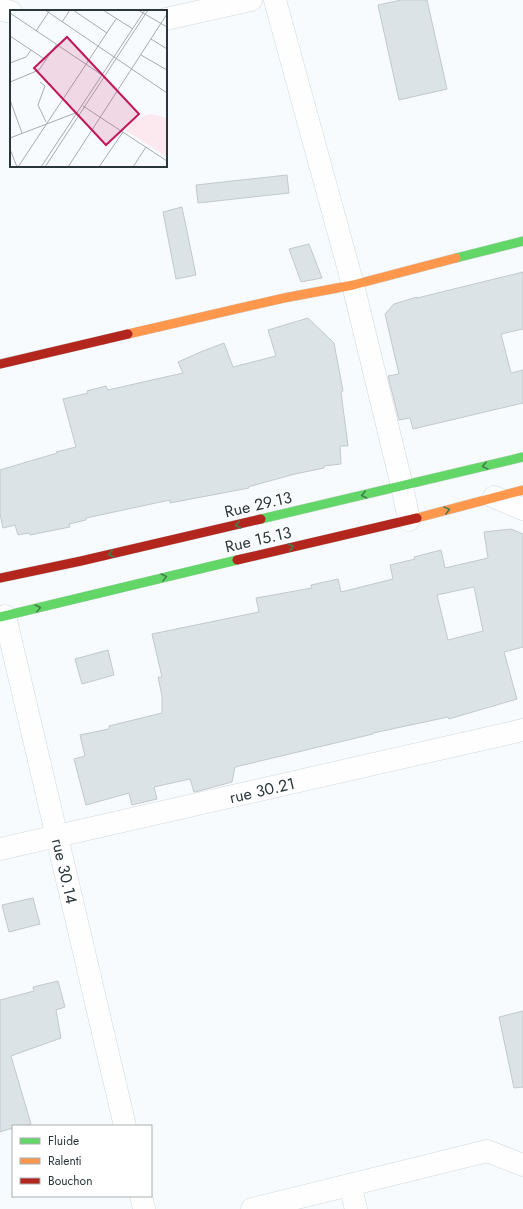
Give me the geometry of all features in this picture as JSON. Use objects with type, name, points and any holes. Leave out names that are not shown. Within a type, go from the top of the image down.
[{"type":"main road","points":[[0,364],[284,298],[353,285],[523,241]]},
{"type":"main road","name":"Rue 29.13","points":[[0,578],[80,561],[523,457]]},
{"type":"main road","name":"Rue 15.13","points":[[3,616],[409,520],[523,490]]},
{"type":"street","points":[[167,19],[251,0]]},
{"type":"street","points":[[275,0],[353,285],[409,520]]},
{"type":"street","points":[[0,9],[10,12]]},
{"type":"street","points":[[494,497],[523,509]]},
{"type":"street","name":"rue 30.14","points":[[3,616],[57,836],[125,1125]]},
{"type":"street","name":"rue 30.21","points":[[0,849],[523,730]]},
{"type":"street","points":[[252,1209],[487,1151],[523,1165]]},
{"type":"street","points":[[350,1185],[356,1209]]},
{"type":"street","points":[[141,1197],[144,1209]]},
{"type":"building","points":[[401,0],[427,0],[447,89],[399,100],[378,5]]},
{"type":"building","points":[[287,175],[289,193],[198,203],[196,185]]},
{"type":"building","points":[[182,207],[196,275],[176,279],[163,212]]},
{"type":"building","points":[[309,244],[322,278],[301,282],[289,249]]},
{"type":"building","points":[[523,272],[523,329],[501,334],[511,373],[523,370],[523,403],[413,429],[410,418],[399,420],[388,376],[399,374],[385,314],[394,304],[417,297]]},
{"type":"building","points":[[308,318],[334,343],[343,391],[341,392],[348,446],[340,446],[341,464],[324,466],[324,468],[295,474],[248,487],[249,488],[170,503],[170,500],[86,518],[86,520],[69,524],[70,527],[30,535],[29,533],[18,535],[15,525],[3,528],[0,514],[0,470],[76,447],[63,399],[88,393],[87,391],[106,386],[108,390],[183,373],[178,362],[224,343],[233,367],[276,356],[268,330]]},
{"type":"building","points":[[511,529],[523,534],[523,647],[504,652],[517,699],[449,719],[448,717],[373,733],[235,767],[232,782],[195,792],[190,779],[154,787],[157,799],[132,805],[129,793],[86,805],[74,759],[85,756],[80,735],[109,729],[109,726],[162,713],[162,696],[158,677],[162,677],[152,634],[259,612],[256,598],[312,588],[311,585],[338,579],[341,592],[393,579],[390,565],[415,559],[414,557],[441,550],[445,568],[488,558],[484,532]],"holes":[[[474,587],[483,631],[448,640],[437,595]]]},
{"type":"building","points":[[108,650],[114,675],[82,684],[75,659]]},
{"type":"building","points":[[33,898],[40,924],[9,932],[2,905]]},
{"type":"building","points":[[58,981],[65,1007],[56,1010],[61,1038],[11,1056],[31,1124],[12,1125],[12,1128],[0,1132],[0,1000],[34,991],[33,987]]},
{"type":"building","points":[[523,1011],[523,1087],[514,1088],[499,1017]]},
{"type":"traffic: fast","points":[[456,258],[523,241]]},
{"type":"traffic: fast","points":[[261,519],[523,457]]},
{"type":"traffic: fast","points":[[0,617],[237,560]]},
{"type":"traffic: slow","points":[[128,334],[284,298],[353,285],[456,258]]},
{"type":"traffic: slow","points":[[417,518],[523,490]]},
{"type":"traffic: jam","points":[[0,364],[128,334]]},
{"type":"traffic: jam","points":[[237,560],[417,518]]},
{"type":"traffic: jam","points":[[0,578],[81,561],[261,519]]}]
